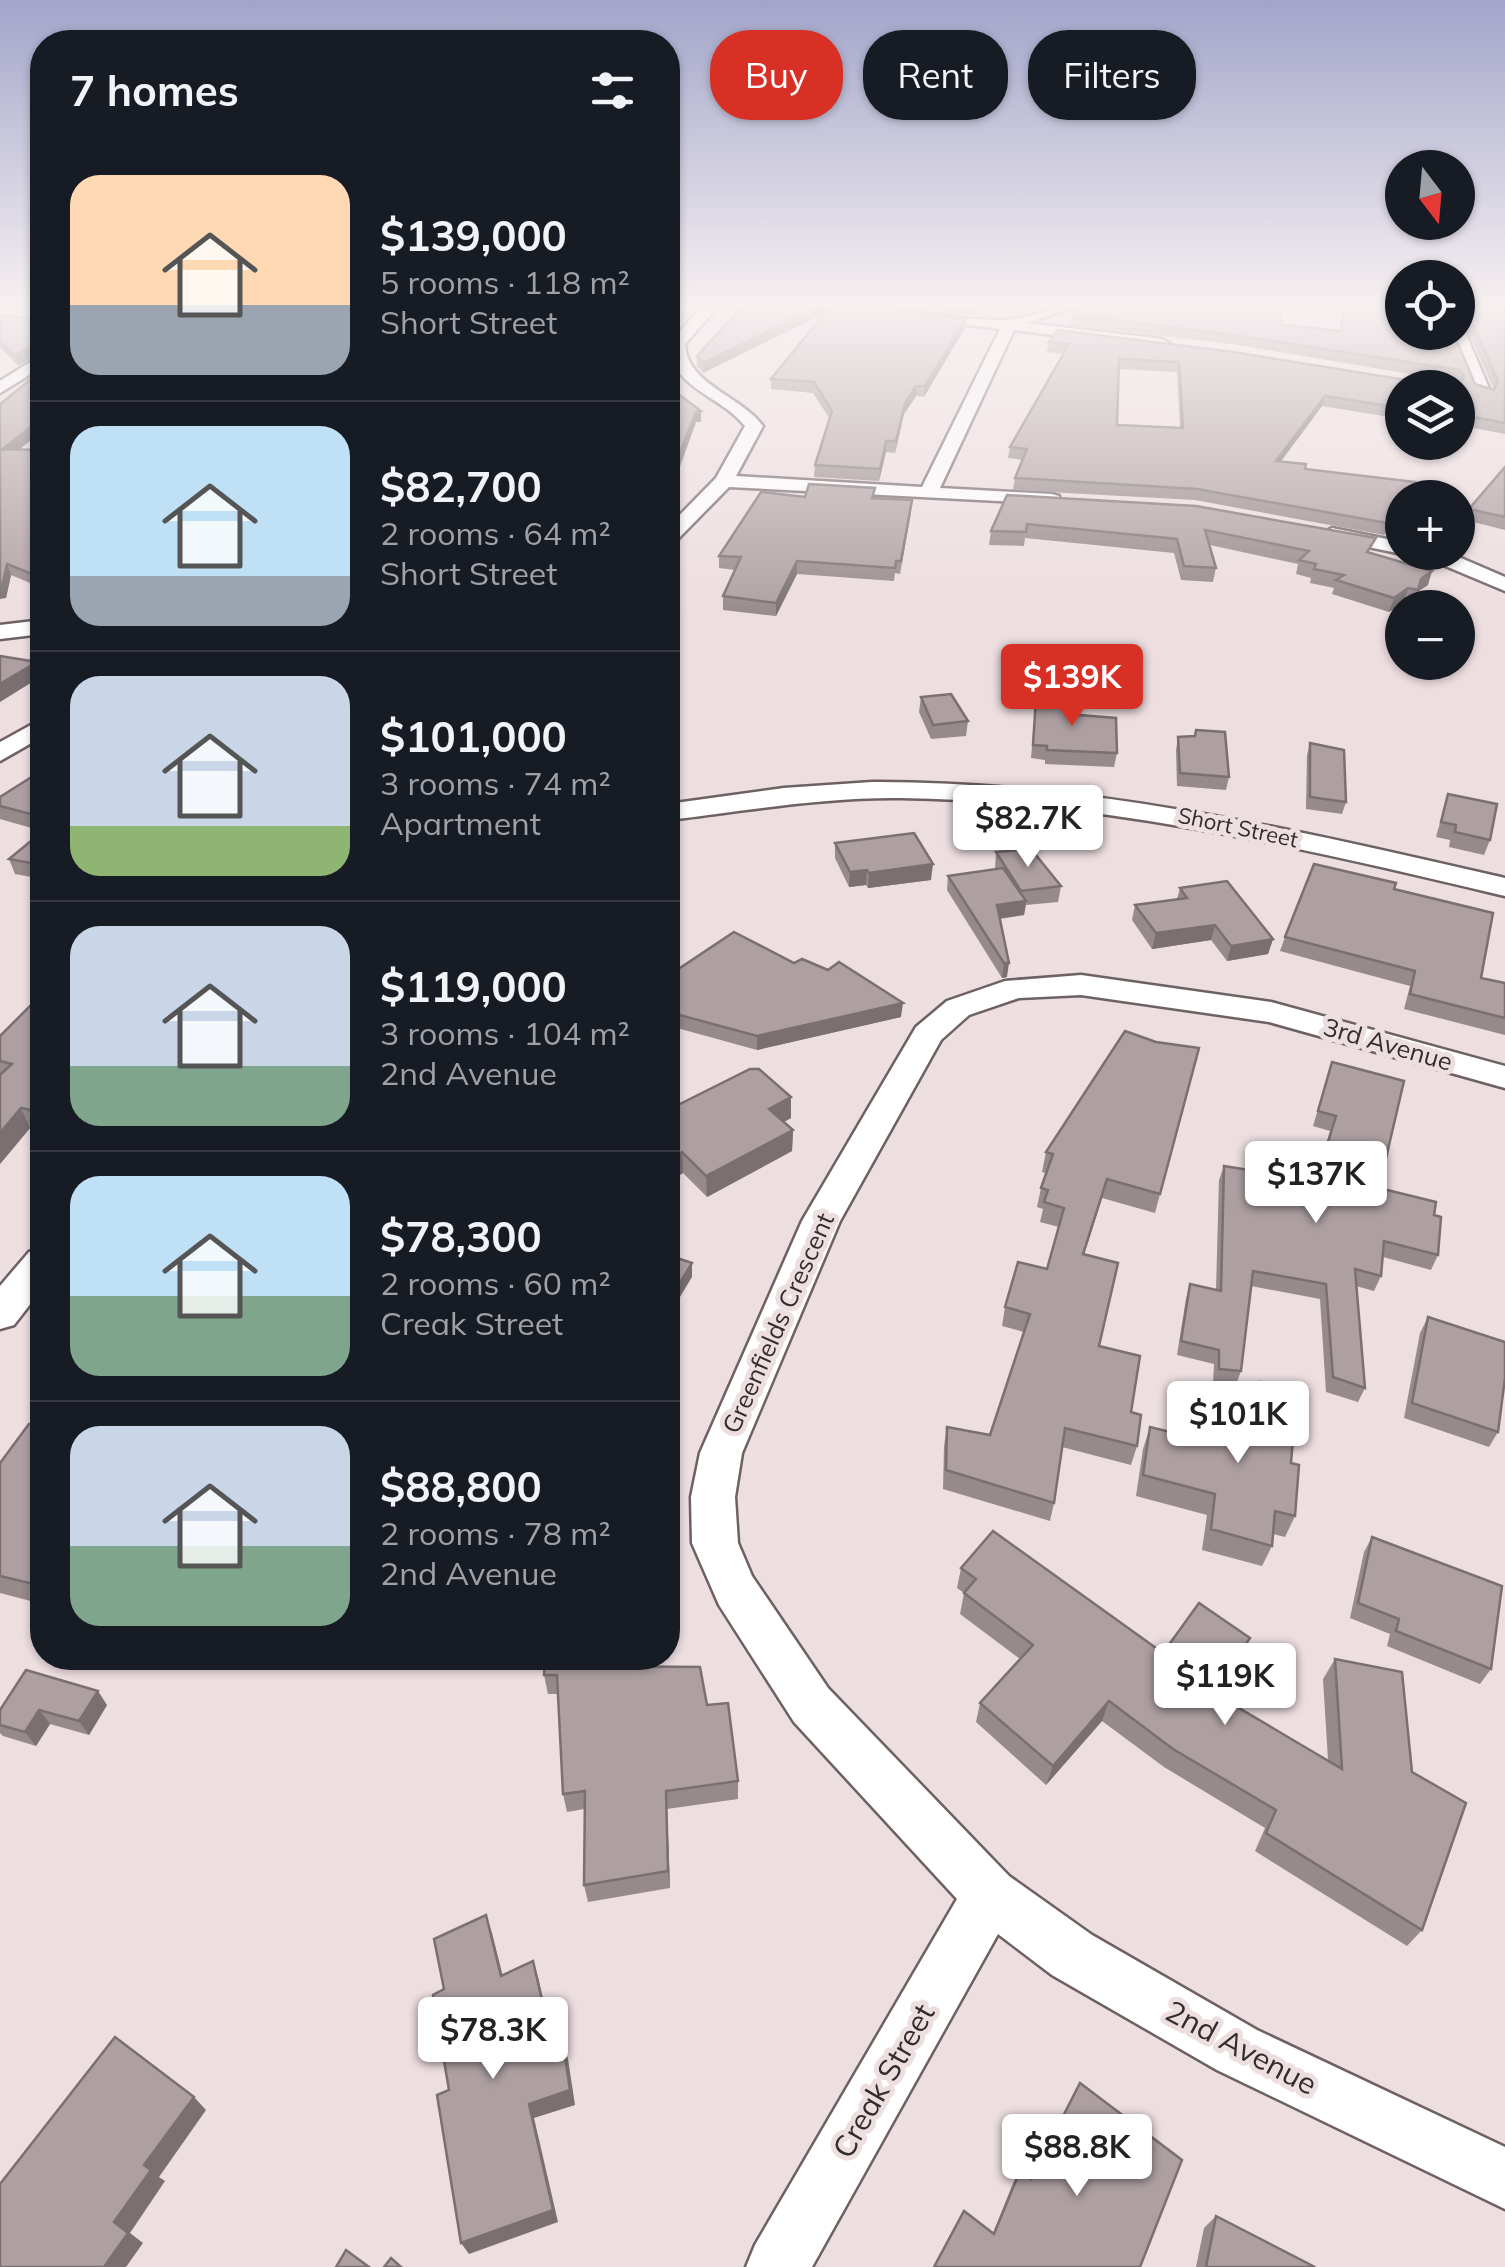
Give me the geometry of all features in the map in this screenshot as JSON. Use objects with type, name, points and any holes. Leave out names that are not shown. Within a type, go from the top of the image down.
[{"type":"street","points":[[680,526],[724,481],[754,426],[741,410]]},
{"type":"street","points":[[929,491],[968,410]]},
{"type":"street","points":[[724,481],[1080,502]]},
{"type":"street","points":[[1313,530],[1385,545]]},
{"type":"street","points":[[1473,570],[1505,585]]},
{"type":"street","points":[[0,632],[30,629]]},
{"type":"street","points":[[0,753],[30,734]]},
{"type":"street","name":"Short Street","points":[[680,811],[817,794],[897,790],[1062,799],[1222,821],[1505,887]]},
{"type":"street","name":"Greenfields Crescent","points":[[990,1896],[812,1705],[735,1590],[715,1542],[713,1497],[720,1453],[821,1221],[928,1034],[958,1008],[1016,988],[1081,986],[1271,1012]]},
{"type":"street","name":"3rd Avenue","points":[[1271,1012],[1505,1077]]},
{"type":"street","points":[[0,1314],[30,1277]]},
{"type":"street","name":"2nd Avenue","points":[[990,1896],[1072,1955],[1237,2050],[1505,2179]]},
{"type":"street","name":"Creak Street","points":[[777,2267],[990,1896]]},
{"type":"building","points":[[0,410],[30,410],[30,428],[3,449],[30,450],[30,573],[7,564],[0,586]]},
{"type":"building","points":[[680,410],[701,411],[696,412],[680,453]]},
{"type":"building","points":[[903,410],[896,441],[886,441],[880,469],[815,465],[832,411]]},
{"type":"building","points":[[1031,410],[1117,410],[1117,425],[1183,428],[1182,410],[1315,410],[1276,461],[1306,464],[1305,469],[1398,480],[1385,480],[1385,523],[1197,489],[1015,478],[1027,449],[1010,447]]},
{"type":"building","points":[[1475,410],[1505,410],[1505,423],[1475,417]]},
{"type":"building","points":[[1505,467],[1505,517],[1475,510],[1475,502]]},
{"type":"building","points":[[809,484],[875,488],[872,498],[912,500],[901,561],[896,561],[895,568],[797,561],[776,603],[723,596],[741,557],[719,556],[761,492],[805,497]]},
{"type":"building","points":[[1007,495],[1196,506],[1376,538],[1367,552],[1385,557],[1385,570],[1432,571],[1421,579],[1418,590],[1385,590],[1385,595],[1336,580],[1344,575],[1314,569],[1316,564],[1299,560],[1309,551],[1205,530],[1216,568],[1184,566],[1177,539],[1027,524],[1026,532],[991,531]]},
{"type":"building","points":[[0,656],[30,661],[30,666],[0,684]]},
{"type":"building","points":[[951,694],[968,721],[933,725],[921,697]]},
{"type":"building","points":[[1036,698],[1066,700],[1067,714],[1116,718],[1117,753],[1047,750],[1047,746],[1033,745]]},
{"type":"building","points":[[1196,730],[1225,732],[1229,777],[1180,773],[1178,737],[1195,736]]},
{"type":"building","points":[[1310,743],[1344,750],[1346,802],[1310,797]]},
{"type":"building","points":[[30,778],[30,814],[0,806],[0,797]]},
{"type":"building","points":[[1448,794],[1497,804],[1490,840],[1455,832],[1456,825],[1441,822]]},
{"type":"building","points":[[914,833],[933,864],[850,872],[835,843]]},
{"type":"building","points":[[30,842],[30,863],[9,859]]},
{"type":"building","points":[[1031,849],[1061,886],[1021,891],[996,852]]},
{"type":"building","points":[[1314,864],[1396,883],[1394,889],[1493,913],[1481,978],[1505,983],[1505,1018],[1410,994],[1415,971],[1285,937]]},
{"type":"building","points":[[1003,868],[1026,901],[997,905],[1009,963],[1004,963],[948,876]]},
{"type":"building","points":[[1227,881],[1273,939],[1231,946],[1215,925],[1156,933],[1135,905],[1187,898],[1180,888]]},
{"type":"building","points":[[734,932],[794,963],[802,959],[828,970],[839,962],[903,1003],[757,1036],[680,1015],[680,968]]},
{"type":"building","points":[[30,1006],[30,1110],[21,1108],[0,1133],[0,1075],[12,1064],[0,1061],[0,1036]]},
{"type":"building","points":[[1125,1031],[1156,1042],[1199,1048],[1160,1194],[1107,1179],[1083,1254],[1118,1263],[1099,1346],[1140,1356],[1131,1412],[1141,1415],[1137,1446],[1065,1428],[1054,1503],[946,1470],[947,1427],[990,1435],[1030,1314],[1005,1307],[1018,1262],[1047,1269],[1064,1208],[1044,1202],[1048,1190],[1041,1188],[1053,1154],[1046,1152]]},
{"type":"building","points":[[1332,1062],[1404,1081],[1379,1188],[1436,1202],[1434,1215],[1441,1217],[1438,1255],[1384,1241],[1381,1276],[1355,1269],[1365,1388],[1333,1377],[1326,1284],[1253,1271],[1241,1371],[1219,1369],[1219,1350],[1181,1341],[1190,1284],[1221,1291],[1224,1166],[1316,1181],[1336,1116],[1318,1111]]},
{"type":"building","points":[[750,1069],[759,1069],[791,1097],[769,1109],[793,1130],[706,1176],[680,1153],[680,1104]]},
{"type":"building","points":[[680,1259],[692,1263],[680,1282]]},
{"type":"building","points":[[1428,1317],[1505,1342],[1498,1432],[1412,1403]]},
{"type":"building","points":[[1260,1382],[1297,1391],[1291,1463],[1299,1465],[1295,1516],[1275,1511],[1272,1546],[1211,1529],[1215,1494],[1143,1475],[1150,1427],[1220,1444],[1222,1426],[1235,1429],[1236,1413],[1257,1419]]},
{"type":"building","points":[[30,1424],[30,1583],[0,1576],[0,1463]]},
{"type":"building","points":[[993,1531],[1163,1653],[1199,1603],[1250,1638],[1212,1692],[1342,1769],[1335,1659],[1402,1672],[1412,1772],[1466,1803],[1422,1930],[1266,1833],[1276,1810],[1173,1749],[1109,1701],[1053,1766],[980,1703],[1033,1645],[964,1593],[976,1579],[961,1568]]},
{"type":"building","points":[[1372,1537],[1502,1586],[1491,1669],[1396,1631],[1399,1619],[1358,1603]]},
{"type":"building","points":[[700,1667],[707,1705],[728,1703],[738,1781],[666,1791],[668,1871],[584,1885],[585,1791],[563,1794],[557,1675],[544,1675],[544,1670]]},
{"type":"building","points":[[26,1670],[98,1691],[79,1721],[39,1710],[25,1732],[0,1725],[0,1710]]},
{"type":"building","points":[[486,1915],[501,1976],[533,1961],[553,2048],[563,2043],[570,2090],[529,2104],[553,2210],[461,2243],[437,2095],[449,2090],[433,1995],[444,1989],[434,1939]]},
{"type":"building","points":[[115,2037],[194,2097],[144,2165],[151,2170],[114,2222],[128,2233],[104,2267],[0,2267],[0,2184]]},
{"type":"building","points":[[1080,2083],[1182,2160],[1140,2267],[934,2267],[964,2211],[994,2234],[1020,2171],[1031,2179]]},
{"type":"building","points":[[1216,2216],[1315,2267],[1206,2267]]},
{"type":"building","points":[[346,2250],[369,2267],[336,2267]]},
{"type":"building","points":[[391,2258],[401,2267],[384,2267]]}]
